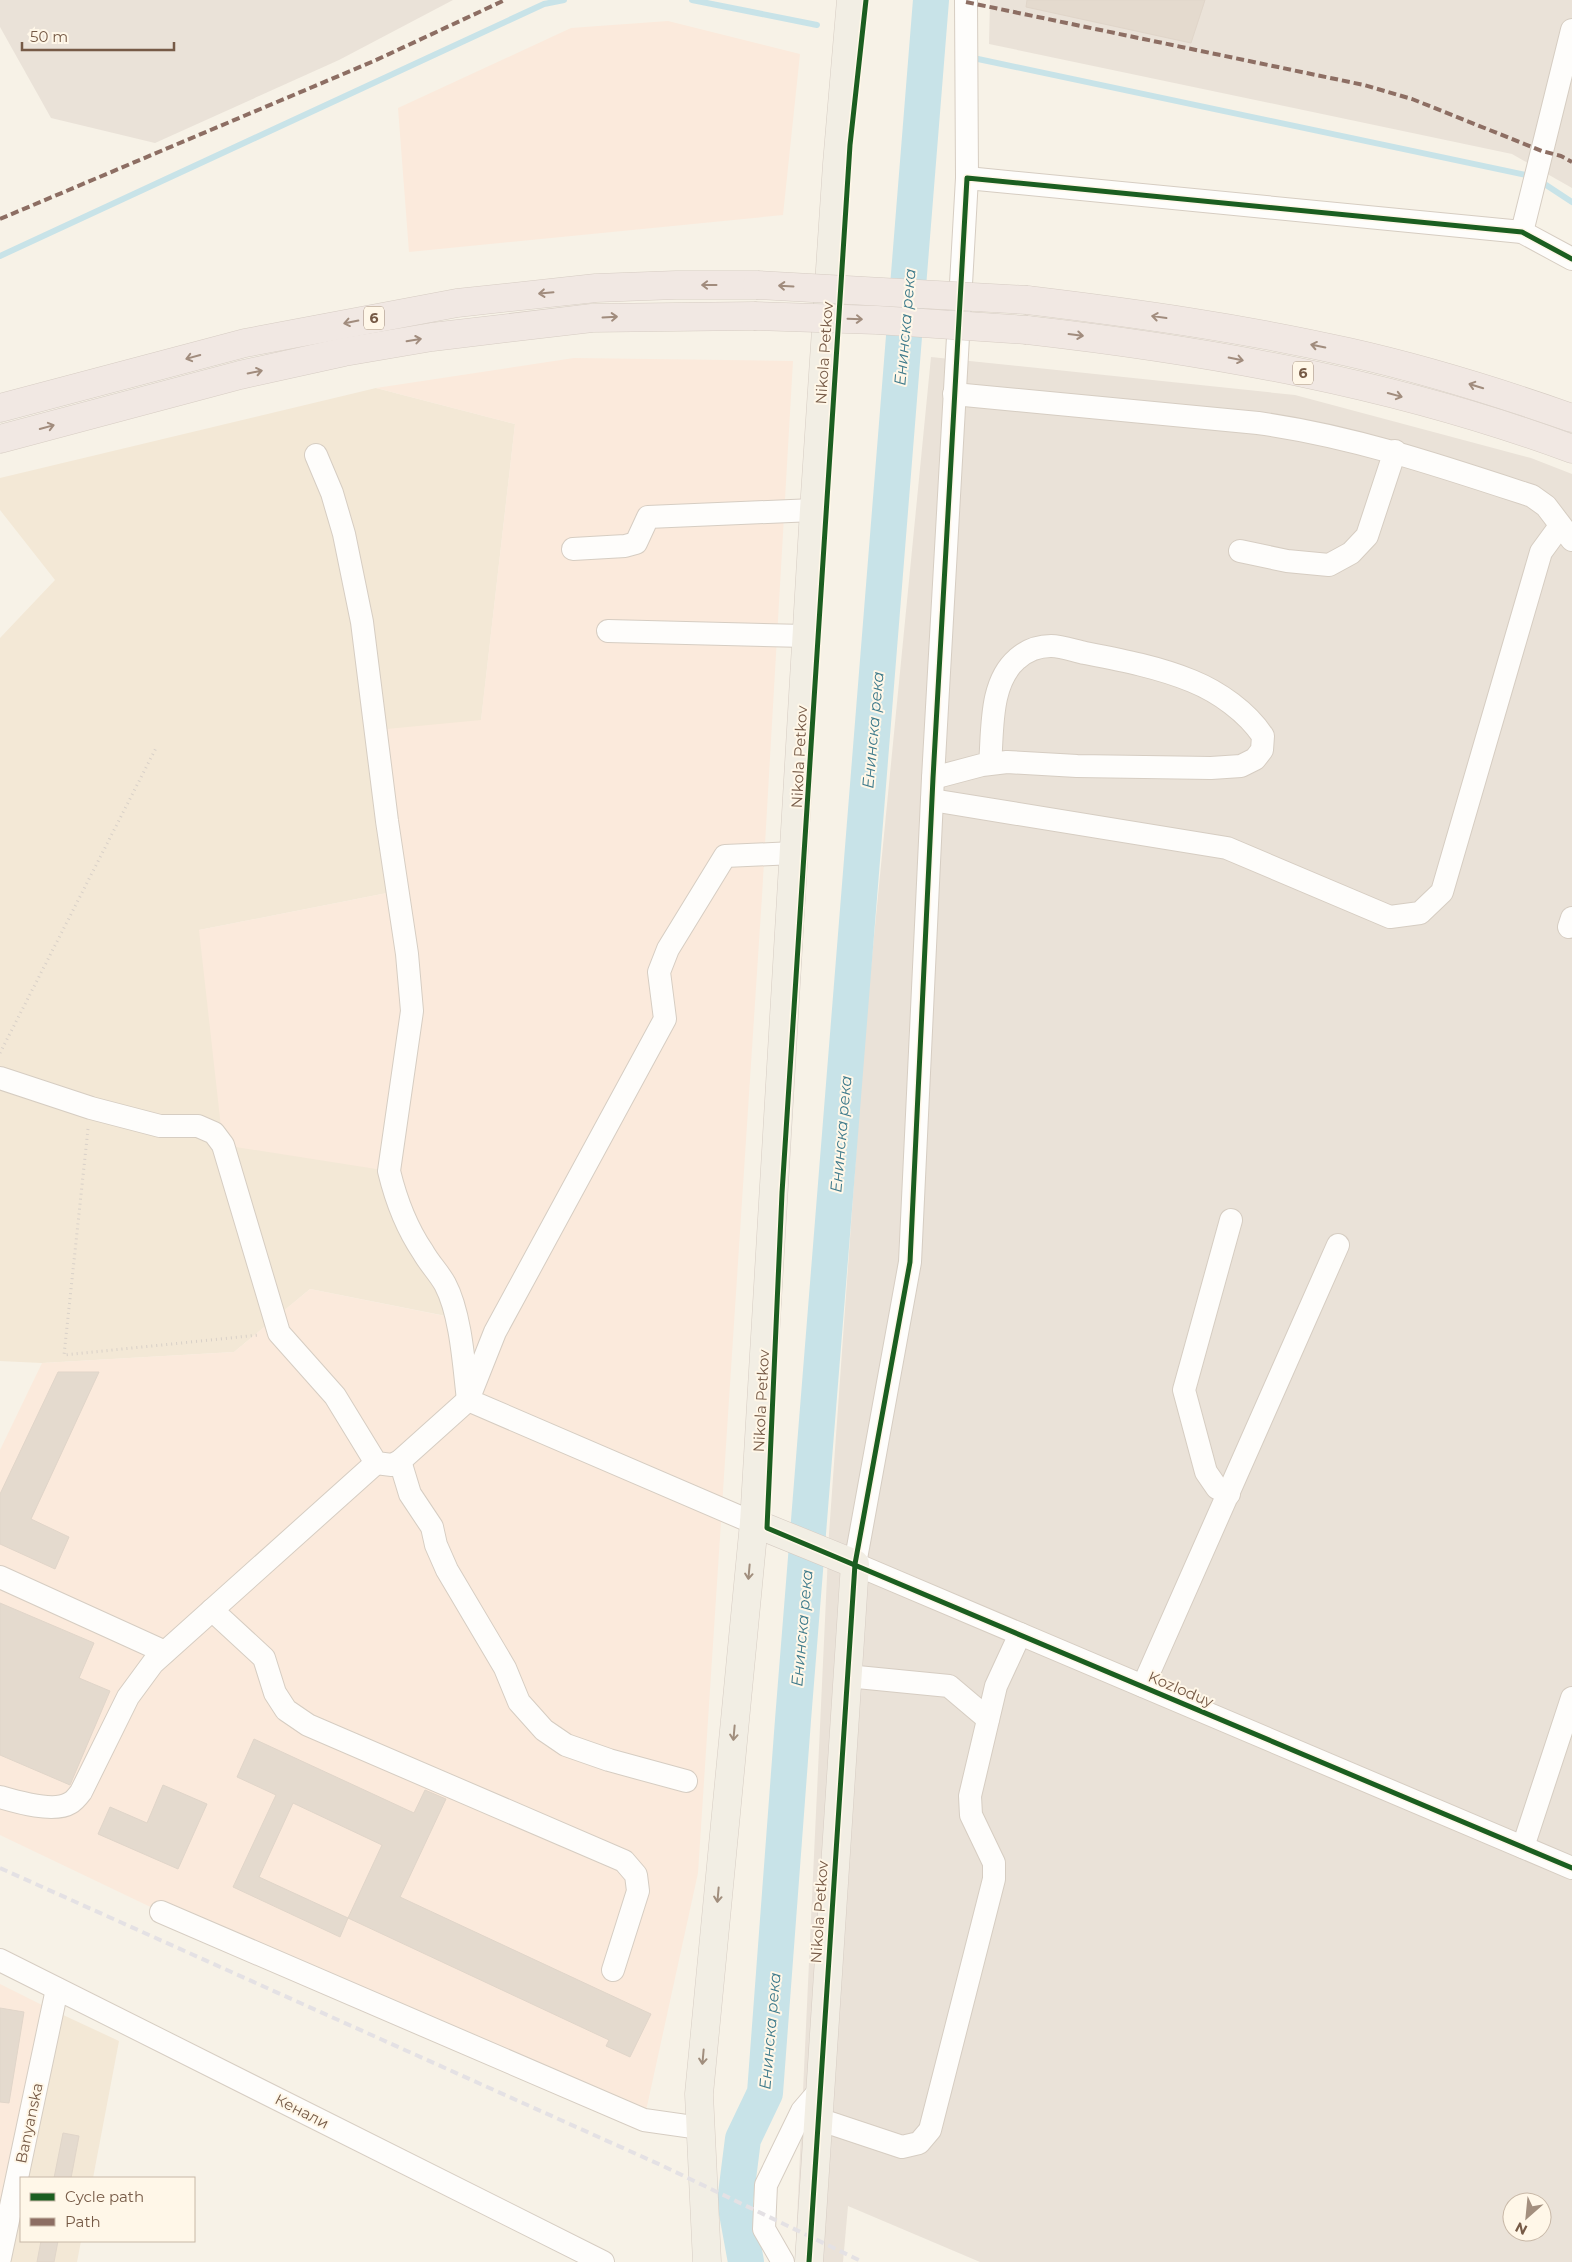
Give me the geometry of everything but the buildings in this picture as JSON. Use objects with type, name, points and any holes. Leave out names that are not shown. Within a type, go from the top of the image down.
[{"type":"highway","name":"6","points":[[0,408],[245,343],[458,303],[596,288],[676,284],[757,285],[1027,300],[1180,320],[1292,340],[1404,366],[1507,396],[1572,418]]},
{"type":"highway","name":"6","points":[[0,439],[240,375],[363,349],[482,330],[592,318],[754,316],[877,320],[1027,330],[1233,358],[1378,390],[1501,425],[1572,449]]},
{"type":"highway","points":[[1507,396],[1572,407]]},
{"type":"highway","points":[[1501,425],[1572,458]]},
{"type":"main road","name":"Nikola Petkov","points":[[707,2262],[699,2094],[754,1523],[806,636],[849,1]]},
{"type":"main road","name":"Kozloduy","points":[[754,1523],[844,1560]]},
{"type":"main road","name":"Nikola Petkov","points":[[809,2262],[847,1676],[844,1560]]},
{"type":"street","points":[[844,1560],[910,1262],[933,789],[967,178],[966,0]]},
{"type":"street","points":[[1522,232],[1572,30]]},
{"type":"street","points":[[967,178],[1522,232],[1572,259]]},
{"type":"street","points":[[933,789],[1227,848],[1390,917],[1420,913],[1442,892],[1541,552],[1566,533],[1546,506],[1532,496],[1395,451],[1302,429],[1258,423],[954,394]]},
{"type":"street","points":[[1240,552],[1287,561],[1329,565],[1351,553],[1367,536],[1395,451]]},
{"type":"street","points":[[316,455],[332,493],[344,534],[362,622],[387,821],[407,954],[412,1011],[389,1171],[394,1194],[402,1214],[422,1251],[445,1284],[456,1318],[468,1400]]},
{"type":"street","points":[[573,549],[625,546],[636,543],[648,517],[814,510]]},
{"type":"street","points":[[608,631],[806,636]]},
{"type":"street","points":[[933,789],[990,764],[1007,762],[1077,766],[1211,768],[1241,766],[1255,759],[1262,750],[1263,736],[1253,721],[1229,703],[1193,681],[1136,663],[1052,646],[1030,649],[1015,660],[1001,682],[995,706],[990,764]]},
{"type":"street","points":[[0,1797],[26,1804],[53,1807],[69,1804],[82,1792],[128,1697],[153,1663],[376,1463],[392,1465],[400,1461],[468,1400],[494,1332],[665,1018],[659,972],[668,949],[725,856],[794,853]]},
{"type":"street","points":[[0,1078],[91,1108],[160,1126],[198,1126],[214,1133],[223,1145],[279,1333],[335,1396],[376,1463]]},
{"type":"street","points":[[1230,1494],[1217,1488],[1206,1472],[1184,1390],[1231,1220]]},
{"type":"street","points":[[1143,1686],[1230,1494],[1338,1245]]},
{"type":"street","points":[[468,1400],[754,1523]]},
{"type":"street","points":[[400,1461],[410,1494],[432,1526],[436,1545],[448,1570],[505,1668],[519,1702],[544,1730],[566,1745],[609,1760],[686,1781]]},
{"type":"street","name":"Kozloduy","points":[[844,1560],[1572,1868]]},
{"type":"street","points":[[0,1577],[165,1652]]},
{"type":"street","points":[[212,1610],[264,1658],[275,1693],[286,1710],[308,1725],[624,1861],[636,1875],[638,1890],[613,1970]]},
{"type":"street","points":[[818,2119],[902,2147],[919,2143],[930,2130],[994,1879],[994,1863],[971,1815],[970,1796],[996,1686],[1020,1634]]},
{"type":"street","points":[[847,1676],[949,1686],[988,1719]]},
{"type":"street","points":[[1522,1847],[1572,1698]]},
{"type":"street","points":[[161,1912],[644,2120],[700,2128]]},
{"type":"street","name":"Кенали","points":[[0,1960],[603,2262]]},
{"type":"street","name":"Banyanska","points":[[0,2258],[57,1989]]},
{"type":"street","points":[[783,2262],[764,2229],[766,2184],[802,2110],[820,2090]]},
{"type":"path","points":[[0,1052],[157,746]]},
{"type":"path","points":[[91,1108],[64,1355],[279,1333]]},
{"type":"shaded area","points":[[0,0],[453,0],[339,60],[155,143],[51,118],[0,27]]},
{"type":"shaded area","points":[[990,0],[1572,0],[1572,188],[1512,154],[989,44]]},
{"type":"shaded area","points":[[668,21],[800,54],[783,215],[409,252],[398,108],[571,28]]},
{"type":"shaded area","points":[[931,357],[1295,395],[1531,458],[1572,474],[1572,2262],[980,2262],[848,2206],[843,2262],[795,2262],[829,1534],[865,1028]]},
{"type":"shaded area","points":[[574,358],[793,361],[762,896],[698,1873],[644,2120],[161,1912],[0,1835],[0,1450],[42,1363],[234,1352],[310,1289],[455,1318],[389,1171],[223,1145],[199,930],[397,891],[376,730],[481,720],[515,424],[376,388]]},
{"type":"shaded area","points":[[376,388],[515,424],[481,721],[397,891],[199,930],[389,1171],[456,1318],[310,1289],[234,1352],[42,1363],[0,1361],[0,638],[55,580],[0,510],[0,478]]},
{"type":"shaded area","points":[[0,1984],[46,2007],[0,2209]]},
{"type":"shaded area","points":[[46,2007],[119,2041],[93,2177],[20,2177],[20,2242],[81,2242],[77,2262],[0,2262]]},
{"type":"waterway","points":[[0,256],[544,4],[564,0]]},
{"type":"waterway","points":[[692,0],[817,25]]},
{"type":"waterway","name":"Енинска река","points":[[746,2262],[735,2202],[743,2139],[765,2093],[793,1720],[931,0]]},
{"type":"waterway","points":[[978,59],[1531,176]]},
{"type":"waterway","points":[[1540,181],[1572,202]]},
{"type":"railway","points":[[0,1868],[663,2166],[863,2262]]},
{"type":"marked path","points":[[0,219],[374,61],[505,0]]},
{"type":"marked path","points":[[966,2],[1364,85],[1412,99],[1542,151],[1561,156],[1572,162]]},
{"type":"cycle path","points":[[866,0],[850,145],[782,1193],[767,1528],[1572,1868]]},
{"type":"cycle path","points":[[809,2262],[855,1564],[910,1262],[933,778],[967,178],[1522,232],[1572,259]]}]
